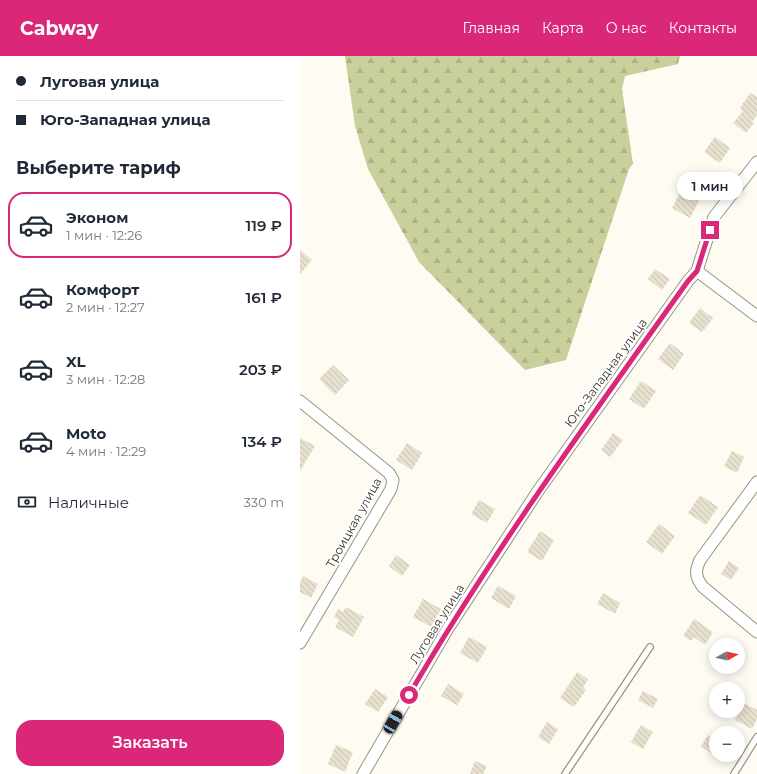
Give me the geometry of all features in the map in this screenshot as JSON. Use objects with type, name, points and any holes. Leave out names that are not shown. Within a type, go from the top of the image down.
[{"type":"street","name":"Юго-Западная улица","points":[[538,491],[688,281],[697,271],[714,217],[757,162]]},
{"type":"street","points":[[697,271],[757,316]]},
{"type":"street","name":"Троицкая улица","points":[[300,401],[389,473],[394,480],[391,488],[300,643]]},
{"type":"street","points":[[757,482],[700,560],[696,569],[696,578],[703,587],[757,632]]},
{"type":"street","name":"Луговая улица","points":[[363,774],[447,630],[538,491]]},
{"type":"lane","points":[[565,774],[650,647]]},
{"type":"lane","points":[[734,774],[757,737]]},
{"type":"green space","points":[[345,56],[680,56],[678,64],[625,76],[622,89],[633,164],[629,169],[566,360],[525,370],[419,262],[368,169],[355,126]]},
{"type":"building","points":[[750,93],[757,97],[757,115],[752,122],[754,123],[746,133],[733,123],[743,111],[740,108]]},
{"type":"building","points":[[715,137],[730,148],[720,163],[704,152]]},
{"type":"building","points":[[681,191],[699,201],[690,218],[672,208]]},
{"type":"building","points":[[300,250],[312,260],[300,274]]},
{"type":"building","points":[[655,269],[670,279],[662,290],[648,279]]},
{"type":"building","points":[[700,308],[713,318],[702,332],[689,323]]},
{"type":"building","points":[[670,343],[684,354],[673,370],[658,359]]},
{"type":"building","points":[[333,365],[349,380],[335,395],[319,379]]},
{"type":"building","points":[[641,381],[656,391],[644,409],[629,399]]},
{"type":"building","points":[[613,433],[623,440],[610,457],[601,450]]},
{"type":"building","points":[[300,438],[315,446],[300,471]]},
{"type":"building","points":[[407,443],[422,453],[412,470],[396,460]]},
{"type":"building","points":[[732,451],[744,457],[737,473],[724,466]]},
{"type":"building","points":[[700,495],[718,507],[706,525],[688,513]]},
{"type":"building","points":[[479,500],[495,509],[487,523],[471,514]]},
{"type":"building","points":[[659,524],[675,536],[662,554],[646,542]]},
{"type":"building","points":[[540,531],[554,540],[542,561],[527,552]]},
{"type":"building","points":[[396,555],[410,565],[402,576],[389,566]]},
{"type":"building","points":[[729,561],[739,568],[731,580],[721,574]]},
{"type":"building","points":[[303,576],[318,584],[311,598],[300,592],[300,583]]},
{"type":"building","points":[[498,586],[516,596],[509,609],[491,598]]},
{"type":"building","points":[[603,593],[620,603],[615,614],[597,604]]},
{"type":"building","points":[[423,599],[441,609],[431,627],[413,617]]},
{"type":"building","points":[[346,607],[364,617],[353,637],[335,627],[339,620],[334,617],[338,609],[343,612]]},
{"type":"building","points":[[694,619],[713,632],[705,645],[694,637],[691,641],[683,636]]},
{"type":"building","points":[[469,637],[487,647],[478,663],[460,653]]},
{"type":"building","points":[[577,672],[588,679],[583,688],[586,690],[574,707],[560,698]]},
{"type":"building","points":[[448,684],[464,694],[457,705],[441,696]]},
{"type":"building","points":[[375,689],[388,697],[378,712],[365,704]]},
{"type":"building","points":[[643,691],[658,699],[653,708],[638,700]]},
{"type":"building","points":[[745,704],[757,710],[757,719],[752,729],[735,720],[736,718],[745,718]]},
{"type":"building","points":[[547,722],[558,729],[549,744],[538,737]]},
{"type":"building","points":[[641,725],[653,732],[643,749],[631,742]]},
{"type":"building","points":[[708,735],[709,752],[701,746]]},
{"type":"building","points":[[336,745],[353,752],[345,772],[328,764]]},
{"type":"building","points":[[475,761],[487,766],[483,774],[470,774]]},
{"type":"route","points":[[409,695],[447,630],[538,491],[688,281],[697,271],[710,230]]}]
